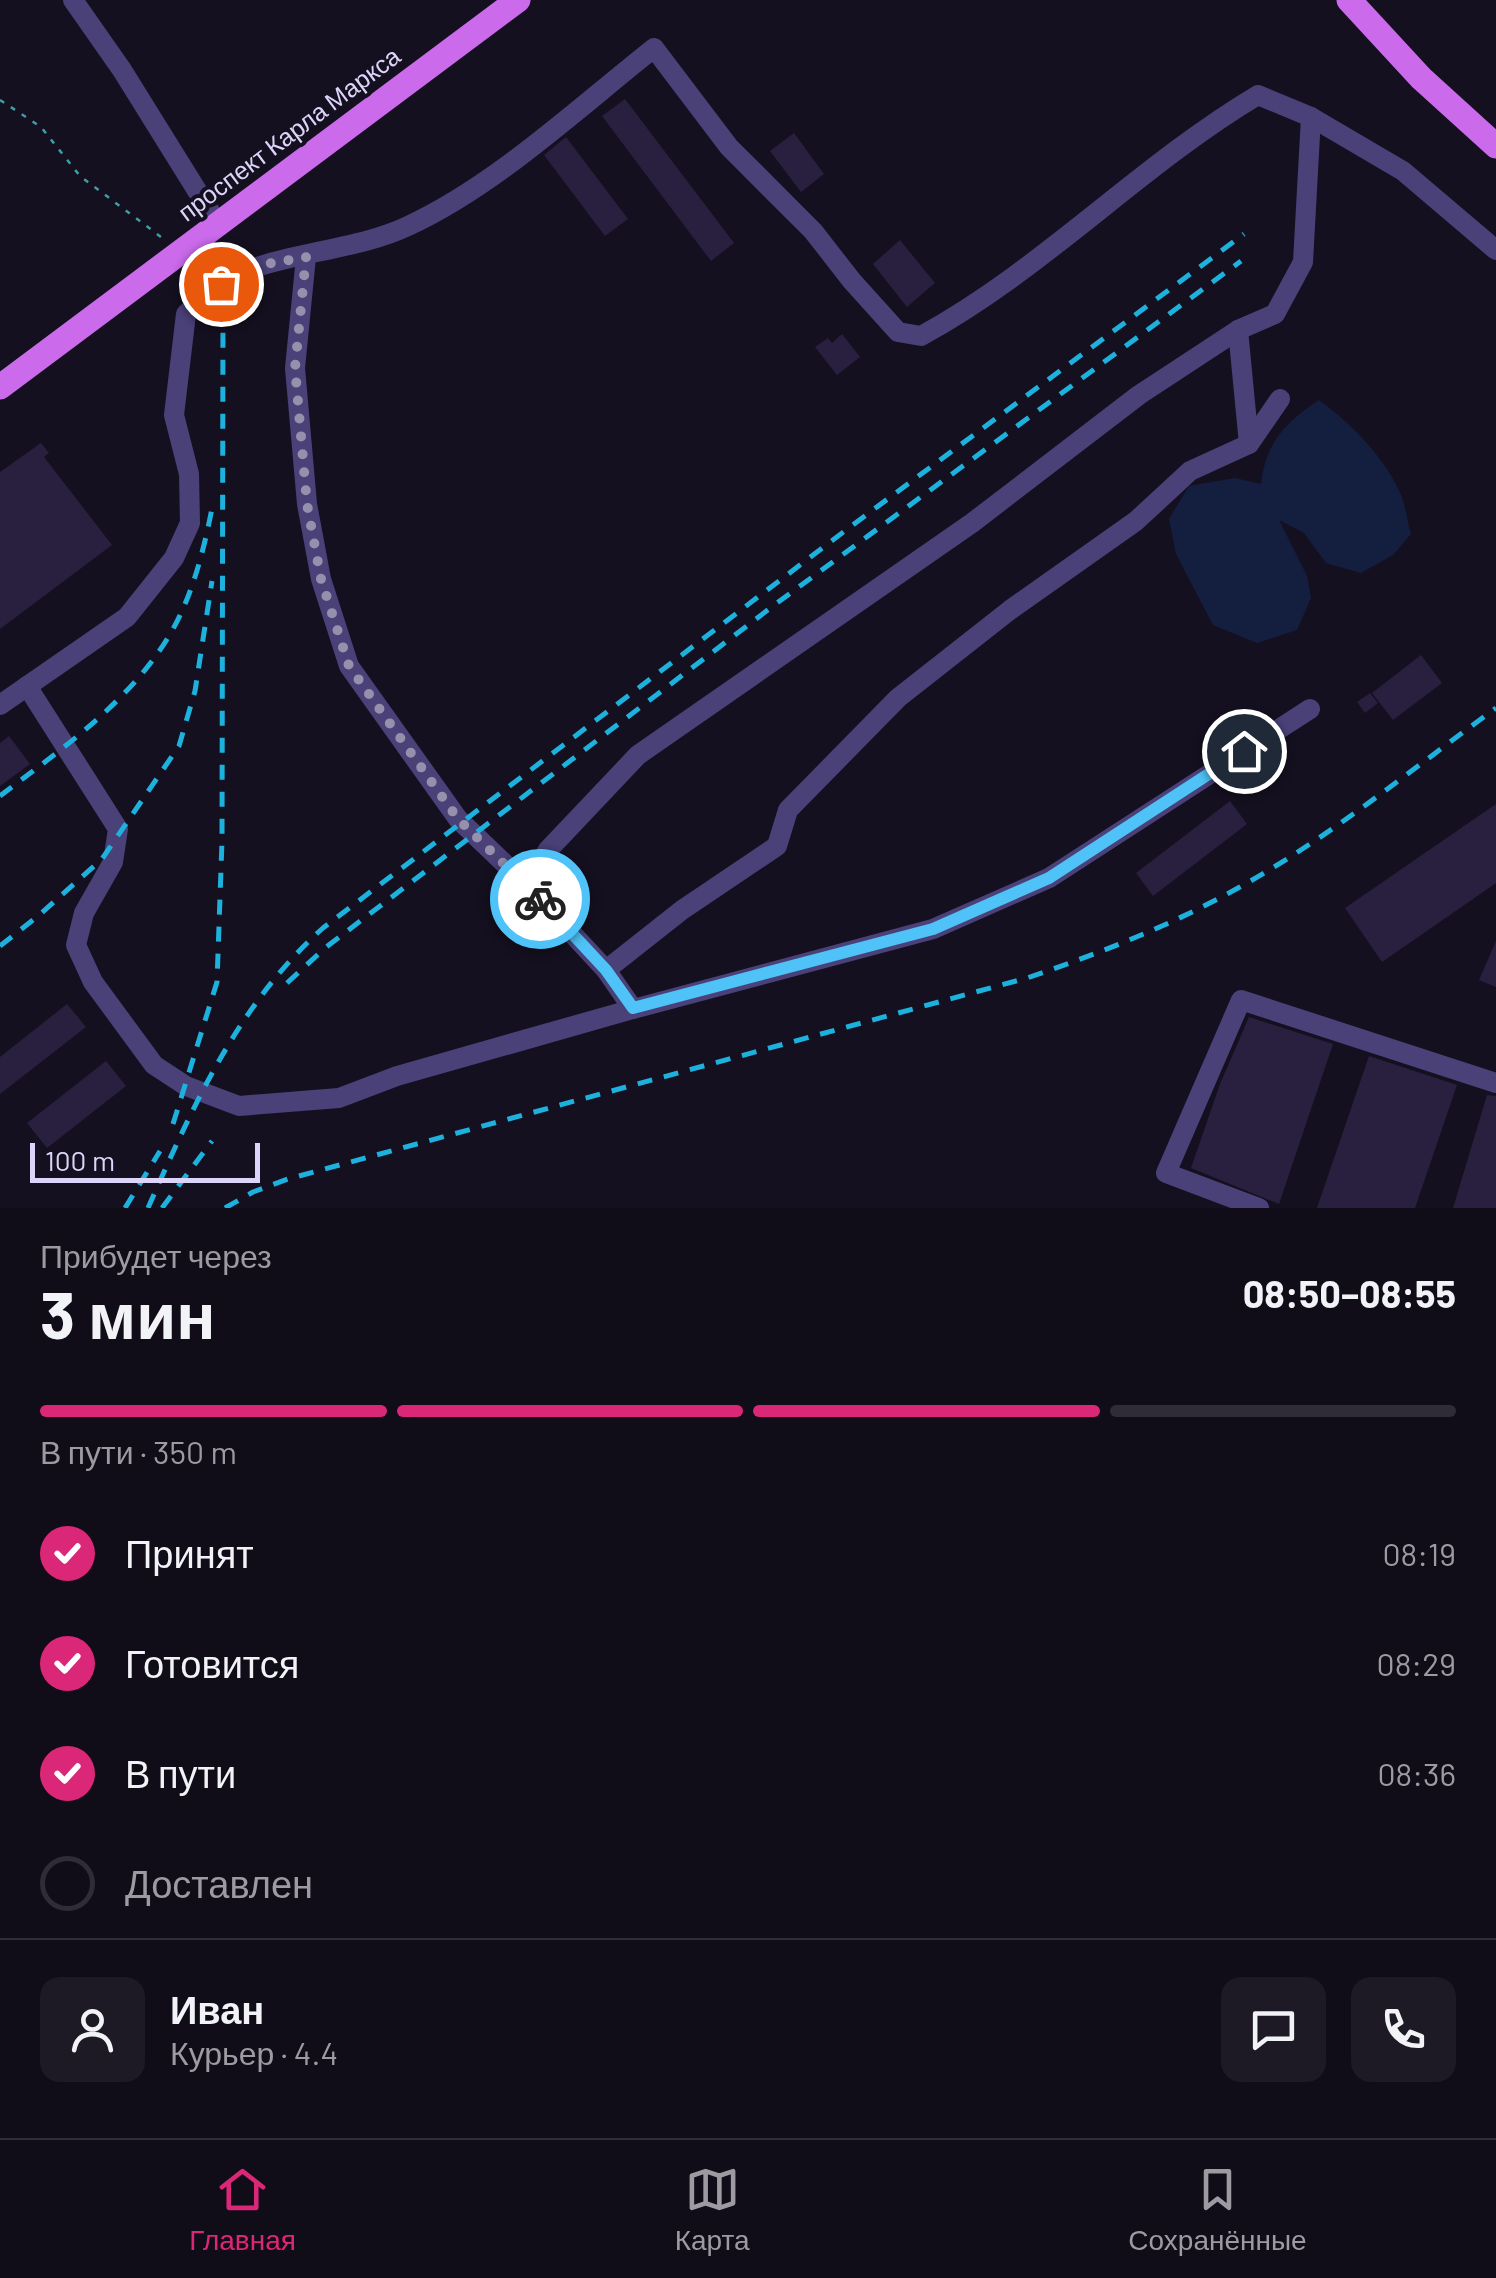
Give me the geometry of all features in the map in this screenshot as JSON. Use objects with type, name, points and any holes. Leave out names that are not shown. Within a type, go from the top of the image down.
[{"type":"main road","name":"проспект Карла Маркса","points":[[0,386],[220,226],[518,0]]},
{"type":"main road","points":[[1349,0],[1422,78],[1496,146]]},
{"type":"lane","points":[[73,0],[220,226]]},
{"type":"lane","points":[[0,704],[127,616],[174,558],[190,523],[189,474],[174,415],[186,314],[221,284],[267,264],[306,257],[407,227],[474,190],[654,48],[730,147],[813,231],[898,332],[921,336],[1011,282],[1218,119],[1258,95],[1311,117],[1404,171],[1496,250]]},
{"type":"lane","points":[[527,885],[548,850],[638,755],[972,523],[1138,395],[1238,330],[1275,314],[1303,262],[1311,117]]},
{"type":"lane","points":[[306,257],[295,368],[307,504],[321,579],[349,666],[458,819],[527,885],[606,970],[633,1008]]},
{"type":"lane","points":[[1238,330],[1249,444]]},
{"type":"lane","points":[[606,970],[682,910],[777,846],[788,810],[898,698],[1010,610],[1136,521],[1190,470],[1249,444],[1280,398]]},
{"type":"lane","points":[[27,686],[118,829],[113,862],[84,913],[76,944],[93,982],[154,1064],[186,1086],[239,1106],[339,1098],[397,1076],[633,1008],[933,929],[1049,878],[1310,709]]},
{"type":"lane","points":[[1259,1208],[1166,1173],[1241,1000],[1496,1083]]},
{"type":"path","points":[[0,100],[42,127],[80,176],[134,220],[183,251]]},
{"type":"water","points":[[1319,400],[1355,431],[1386,468],[1401,495],[1411,534],[1393,555],[1361,573],[1326,563],[1304,533],[1279,520],[1307,576],[1311,598],[1297,630],[1257,643],[1213,625],[1176,554],[1169,519],[1189,486],[1235,478],[1261,484],[1267,456],[1279,435]]},
{"type":"building","points":[[625,99],[734,243],[711,261],[602,116]]},
{"type":"building","points":[[794,133],[824,174],[801,192],[770,151]]},
{"type":"building","points":[[566,137],[628,219],[605,236],[544,155]]},
{"type":"building","points":[[900,240],[935,283],[907,307],[873,264]]},
{"type":"building","points":[[842,334],[860,357],[837,375],[815,347],[828,338],[832,343]]},
{"type":"building","points":[[41,443],[49,453],[44,457],[112,545],[0,629],[0,472]]},
{"type":"building","points":[[1421,655],[1442,683],[1393,720],[1372,693]]},
{"type":"building","points":[[1370,693],[1378,703],[1365,713],[1357,702]]},
{"type":"building","points":[[9,736],[30,764],[0,786],[0,743]]},
{"type":"building","points":[[1230,801],[1247,824],[1153,896],[1136,873]]},
{"type":"building","points":[[1496,804],[1496,883],[1382,962],[1345,908]]},
{"type":"building","points":[[1496,941],[1496,987],[1479,980]]},
{"type":"building","points":[[67,1004],[86,1027],[0,1094],[0,1057]]},
{"type":"building","points":[[1249,1017],[1333,1044],[1279,1204],[1191,1168],[1220,1084]]},
{"type":"building","points":[[1369,1056],[1457,1085],[1415,1208],[1317,1208]]},
{"type":"building","points":[[106,1061],[126,1086],[47,1148],[27,1123]]},
{"type":"building","points":[[1487,1095],[1496,1096],[1496,1208],[1453,1208]]},
{"type":"railway","points":[[148,1208],[182,1132],[242,1023],[266,989],[323,928],[846,530],[1244,234]]},
{"type":"railway","points":[[287,983],[325,948],[773,606],[1241,261]]},
{"type":"railway","points":[[173,1124],[217,982],[222,841],[223,302]]},
{"type":"railway","points":[[0,796],[96,721],[157,654],[187,599],[213,503]]},
{"type":"railway","points":[[0,946],[102,859],[179,746],[195,691],[212,581]]},
{"type":"railway","points":[[225,1208],[288,1179],[1027,978],[1108,949],[1187,915],[1272,868],[1496,708]]},
{"type":"railway","points":[[162,1208],[212,1141]]},
{"type":"railway","points":[[125,1208],[160,1151]]},
{"type":"way so far","points":[[221,284],[267,264],[306,257],[295,368],[307,504],[321,579],[349,666],[458,819],[540,899]]},
{"type":"route","points":[[540,899],[606,970],[633,1008],[933,929],[1049,878],[1244,751]]}]
